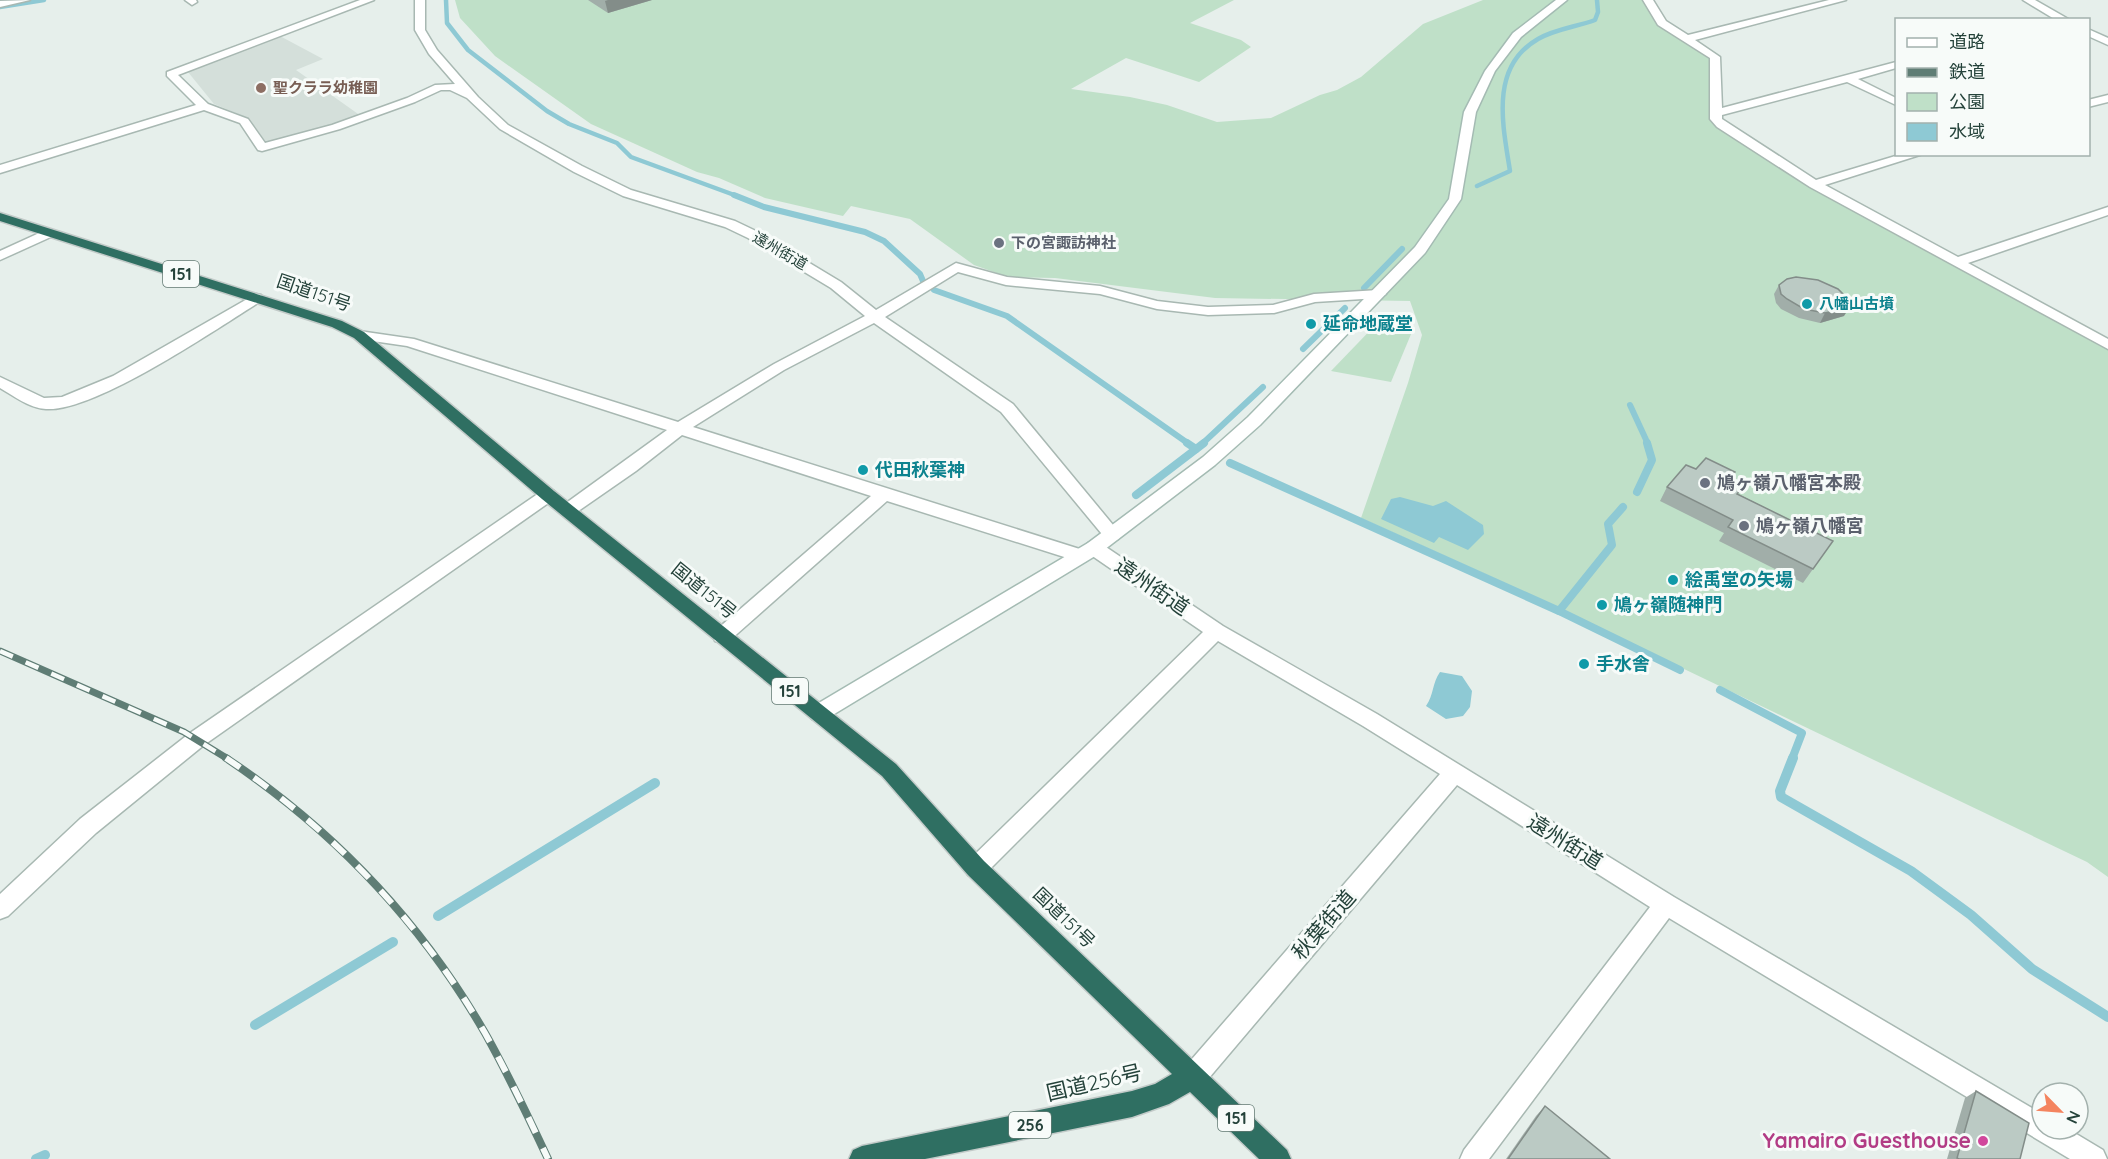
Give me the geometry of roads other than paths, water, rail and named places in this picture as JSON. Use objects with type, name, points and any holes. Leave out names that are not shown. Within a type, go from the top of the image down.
[{"type":"highway","name":"国道151号","points":[[0,217],[337,324],[359,335],[548,495],[890,770],[976,868],[1278,1159]]},
{"type":"highway","name":"国道256号","points":[[862,1159],[1132,1104],[1160,1095],[1194,1076]]},
{"type":"street","points":[[0,4],[25,0]]},
{"type":"street","points":[[369,0],[171,74],[204,106],[244,121],[262,147],[336,127],[411,100],[438,87],[447,77],[435,65],[440,61]]},
{"type":"street","name":"遠州街道","points":[[420,0],[420,30],[440,61],[474,99],[504,127],[627,193],[730,224],[753,235],[836,285],[875,317],[1007,408],[1112,535],[1087,552]]},
{"type":"street","points":[[1112,535],[1209,461],[1254,421],[1420,250],[1455,199],[1470,112],[1490,71],[1517,35],[1562,0]]},
{"type":"street","points":[[1648,0],[1662,23],[1715,57],[1716,119],[1720,125],[1814,184],[2108,345]]},
{"type":"street","points":[[1685,39],[1841,0]]},
{"type":"street","points":[[2028,0],[2058,18]]},
{"type":"street","points":[[2090,33],[2108,42]]},
{"type":"street","points":[[1716,113],[1895,65]]},
{"type":"street","points":[[1850,79],[1895,102]]},
{"type":"street","points":[[438,87],[452,87],[474,99]]},
{"type":"street","points":[[2090,103],[2108,98]]},
{"type":"street","points":[[0,168],[204,106]]},
{"type":"street","points":[[1814,184],[1910,156]]},
{"type":"street","points":[[1958,261],[2108,211]]},
{"type":"street","points":[[0,256],[48,233]]},
{"type":"street","points":[[568,510],[680,428],[779,367],[875,317],[956,267],[1006,281],[1101,290],[1157,304],[1208,312],[1274,309],[1314,298],[1379,294]]},
{"type":"street","points":[[0,382],[47,404],[78,399],[108,386],[256,298]]},
{"type":"street","name":"遠州街道","points":[[359,335],[409,342],[885,493],[1087,552],[1216,631],[1370,720],[1666,904],[2030,1120]]},
{"type":"street","points":[[722,636],[885,493]]},
{"type":"street","points":[[0,909],[88,826],[197,739],[548,495]]},
{"type":"street","points":[[819,712],[1087,552]]},
{"type":"street","points":[[976,868],[1216,631]]},
{"type":"street","name":"秋葉街道","points":[[1194,1076],[1454,773]]},
{"type":"street","points":[[1473,1159],[1666,904]]},
{"type":"street","name":"遠州街道","points":[[2064,1141],[2094,1159]]},
{"type":"water","points":[[1400,497],[1433,506],[1446,501],[1483,525],[1484,534],[1468,550],[1439,537],[1434,543],[1381,519],[1391,499]]},
{"type":"water","points":[[1440,672],[1462,676],[1472,691],[1470,707],[1463,716],[1446,719],[1426,706]]},
{"type":"waterway","points":[[0,7],[44,0]]},
{"type":"waterway","points":[[446,0],[447,23],[468,50],[547,111],[569,124],[617,143],[631,157],[737,196]]},
{"type":"waterway","points":[[1477,186],[1510,171],[1503,99],[1512,65],[1522,51],[1538,39],[1595,20],[1598,12],[1597,0]]},
{"type":"waterway","points":[[734,195],[764,207],[865,232],[884,241],[920,274],[923,281]]},
{"type":"waterway","points":[[1364,288],[1402,249]]},
{"type":"waterway","points":[[934,290],[1007,316],[1189,444]]},
{"type":"waterway","points":[[1303,349],[1345,308]]},
{"type":"waterway","points":[[1202,444],[1263,387]]},
{"type":"waterway","points":[[1630,405],[1648,444]]},
{"type":"waterway","points":[[1187,443],[1196,449]]},
{"type":"waterway","points":[[1136,495],[1204,443]]},
{"type":"waterway","points":[[1637,492],[1652,460],[1647,443]]},
{"type":"waterway","points":[[1230,463],[1559,611]]},
{"type":"waterway","points":[[1559,611],[1612,545],[1608,524],[1623,507]]},
{"type":"waterway","points":[[1559,611],[1680,670]]},
{"type":"waterway","points":[[1720,690],[1802,733],[1792,759]]},
{"type":"waterway","points":[[1793,758],[1780,791],[1781,797],[1911,871],[1971,915],[2032,969],[2108,1017]]},
{"type":"waterway","points":[[438,916],[655,783]]},
{"type":"waterway","points":[[255,1025],[393,942]]},
{"type":"waterway","points":[[36,1159],[45,1155]]},
{"type":"railway","points":[[0,651],[184,732],[228,759]]},
{"type":"railway","points":[[226,758],[302,815],[338,847],[403,916],[460,992],[485,1033],[548,1159]]},
{"type":"place","name":"聖クララ幼稚園","points":[[261,88]]},
{"type":"place","name":"下の宮諏訪神社","points":[[999,243]]},
{"type":"place","name":"八幡山古墳","points":[[1807,304]]},
{"type":"place","name":"延命地蔵堂","points":[[1311,324]]},
{"type":"place","name":"代田秋葉神","points":[[863,470]]},
{"type":"place","name":"鳩ヶ嶺八幡宮本殿","points":[[1705,483]]},
{"type":"place","name":"鳩ヶ嶺八幡宮","points":[[1744,526]]},
{"type":"place","name":"絵禹堂の矢場","points":[[1673,580]]},
{"type":"place","name":"鳩ヶ嶺随神門","points":[[1602,605]]},
{"type":"place","name":"手水舎","points":[[1584,664]]},
{"type":"place","name":"Yamairo Guesthouse","points":[[1983,1141]]}]
